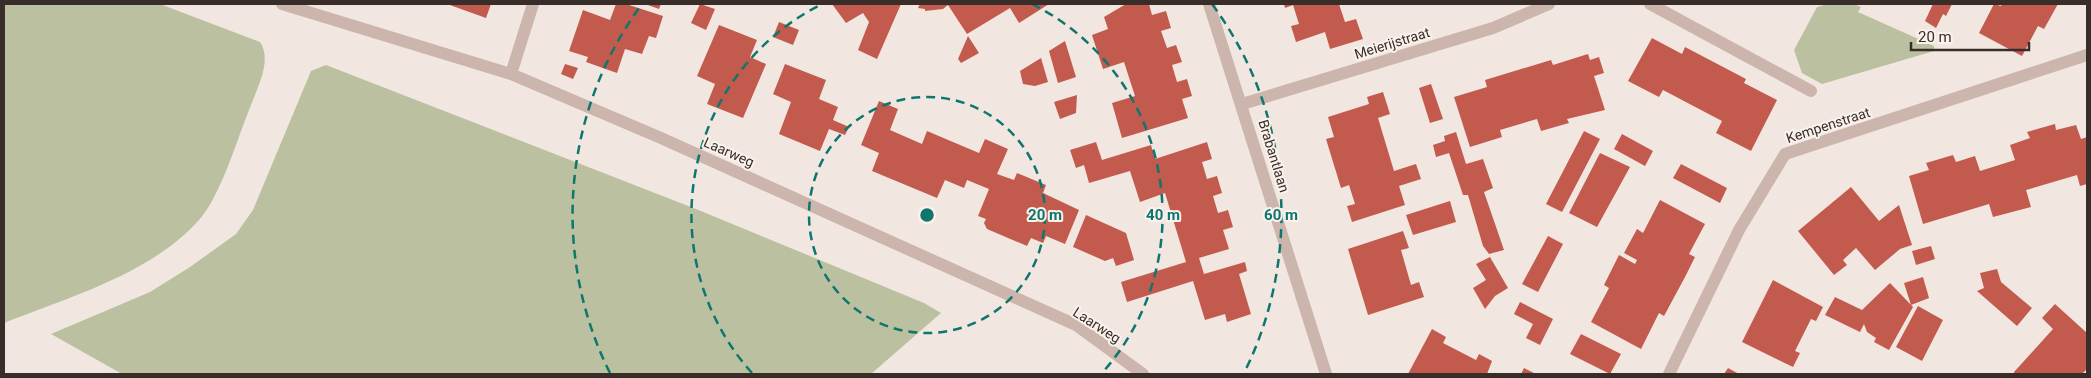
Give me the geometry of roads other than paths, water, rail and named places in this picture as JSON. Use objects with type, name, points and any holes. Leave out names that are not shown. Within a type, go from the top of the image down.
[{"type":"street","name":"Laarweg","points":[[282,4],[311,8],[511,74],[661,138],[1076,325],[1142,374]]},
{"type":"street","points":[[511,74],[532,4]]},
{"type":"street","name":"Brabantlaan","points":[[1209,4],[1326,374]]},
{"type":"street","name":"Meierijstraat","points":[[1242,104],[1493,28],[1548,4]]},
{"type":"street","points":[[1650,4],[1811,91]]},
{"type":"street","name":"Kempenstraat","points":[[1670,374],[1739,230],[1785,154],[2087,55]]}]
